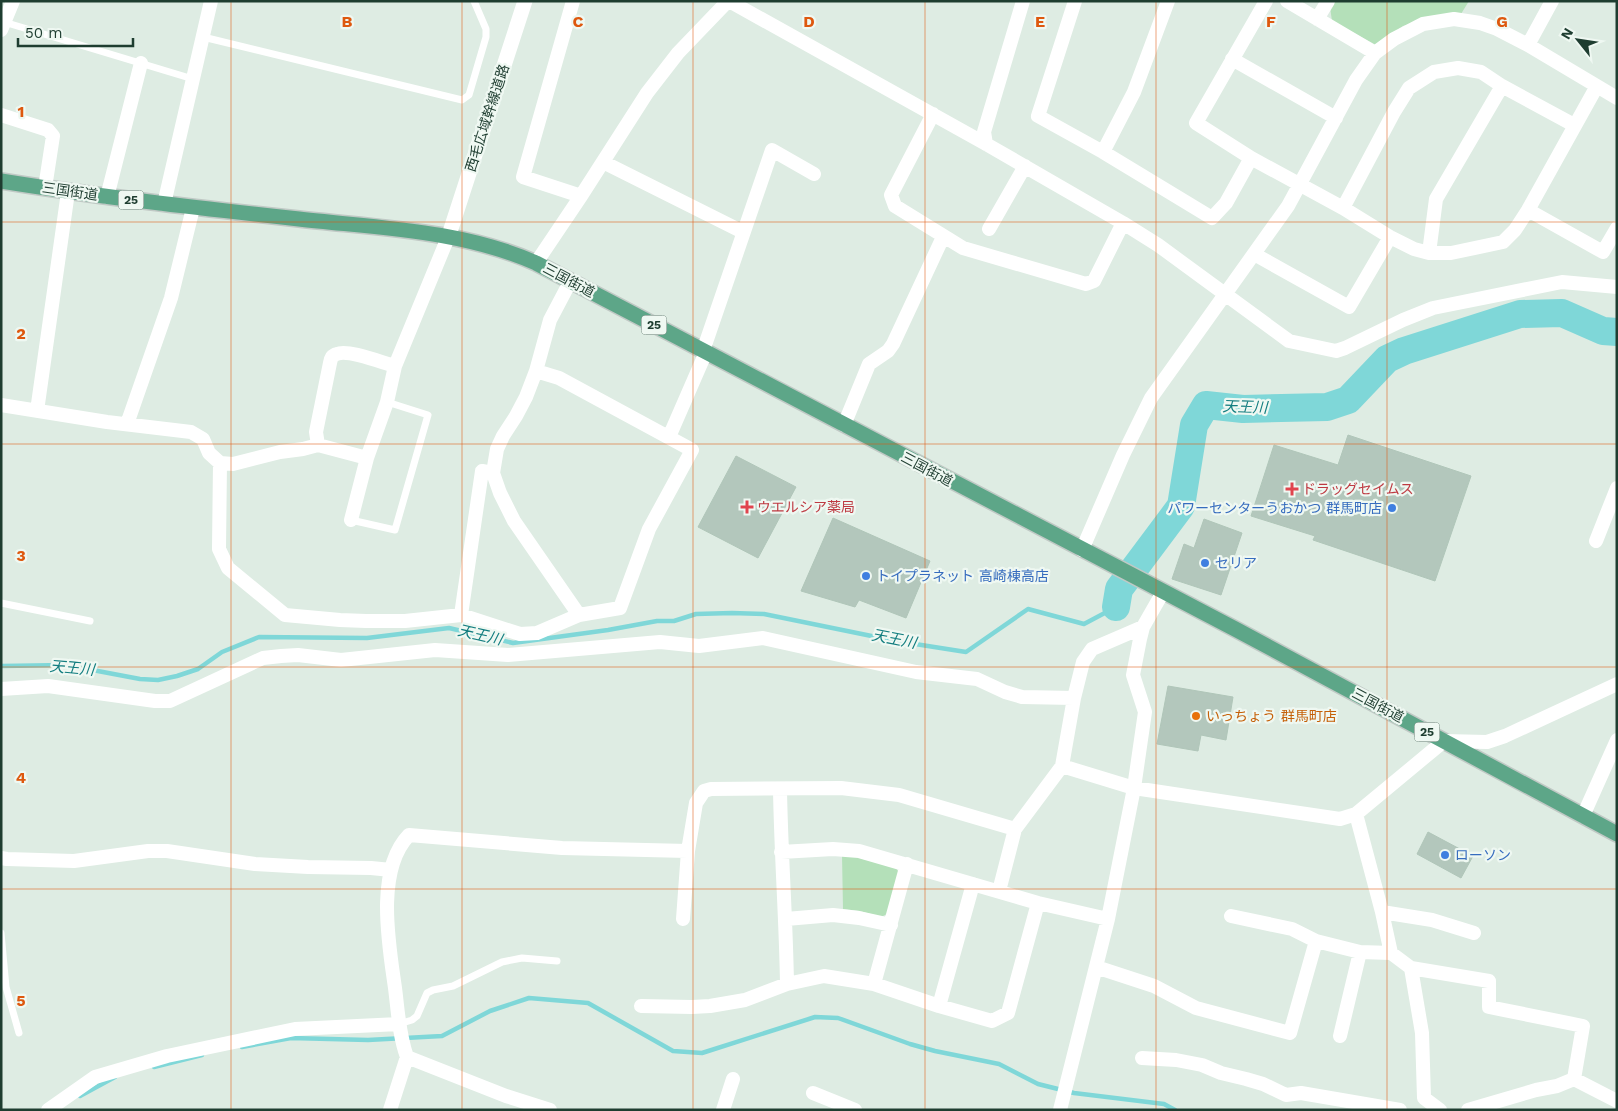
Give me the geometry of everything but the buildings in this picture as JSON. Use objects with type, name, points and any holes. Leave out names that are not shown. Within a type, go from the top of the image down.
[{"type":"main road","name":"三国街道","points":[[1,181],[68,192],[193,208],[449,235],[517,254],[1237,630],[1617,834]]},
{"type":"street","points":[[3,26],[13,1]]},
{"type":"street","points":[[164,204],[211,1]]},
{"type":"street","name":"西毛広域幹線道路","points":[[449,235],[526,1]]},
{"type":"street","points":[[573,1],[523,177],[582,196]]},
{"type":"street","points":[[536,263],[582,196],[648,93],[678,53],[729,1],[1122,222],[1158,245],[1289,341],[1336,351],[1432,308],[1562,282],[1617,287]]},
{"type":"street","points":[[986,144],[984,132],[1023,1]]},
{"type":"street","points":[[1076,1],[1038,116],[1103,152],[1212,218],[1226,203],[1251,158]]},
{"type":"street","points":[[1103,152],[1134,92],[1168,1]]},
{"type":"street","points":[[1266,1],[1196,123],[1251,158],[1301,184],[1414,250],[1430,253],[1451,253],[1503,242],[1515,230],[1528,210],[1597,86]]},
{"type":"street","points":[[1287,1],[1375,53]]},
{"type":"street","points":[[1318,19],[1328,1]]},
{"type":"street","points":[[1528,45],[1552,1]]},
{"type":"street","points":[[1082,550],[1123,456],[1151,398],[1288,206],[1356,80],[1375,53],[1394,39],[1424,24],[1454,19],[1489,26],[1528,45],[1617,98]]},
{"type":"street","points":[[1232,59],[1336,118]]},
{"type":"street","points":[[107,197],[141,63]]},
{"type":"street","points":[[1343,208],[1394,112],[1409,88],[1434,72],[1458,68],[1481,72],[1502,86],[1574,125]]},
{"type":"street","points":[[1430,253],[1436,199],[1502,86]]},
{"type":"street","points":[[933,114],[891,195],[894,206],[963,248],[1086,284],[1094,281],[1122,222]]},
{"type":"street","points":[[1,116],[48,130],[53,136],[45,188]]},
{"type":"street","points":[[669,437],[704,351],[772,150],[814,174]]},
{"type":"street","points":[[603,162],[743,232]]},
{"type":"street","points":[[989,228],[1025,166]]},
{"type":"street","points":[[37,411],[68,192]]},
{"type":"street","points":[[127,424],[171,298],[193,208]]},
{"type":"street","points":[[1528,210],[1603,252],[1617,228]]},
{"type":"street","points":[[351,520],[367,458],[387,402],[395,366],[449,235]]},
{"type":"street","points":[[844,425],[868,364],[888,351],[894,344],[943,236]]},
{"type":"street","points":[[1254,254],[1349,307],[1390,237]]},
{"type":"street","points":[[570,282],[550,320],[536,371],[526,398],[497,449],[493,473],[500,493],[514,521],[579,615]]},
{"type":"street","points":[[318,445],[316,432],[332,356],[338,353],[347,353],[395,366]]},
{"type":"street","points":[[220,464],[218,549],[221,558],[228,568],[285,615],[366,621],[461,615],[520,634],[537,633],[579,615],[620,608],[649,529],[692,450],[559,378],[536,371]]},
{"type":"street","points":[[1,405],[191,432],[203,439],[209,453],[220,464],[233,464],[318,445],[367,458]]},
{"type":"street","points":[[461,615],[482,471],[493,473]]},
{"type":"street","points":[[1596,541],[1617,488]]},
{"type":"street","points":[[1060,1110],[1108,919],[1134,788],[1145,712],[1133,675],[1143,627],[1163,592]]},
{"type":"street","points":[[999,890],[1015,829],[1062,766],[1074,698],[1083,662],[1092,649],[1143,627]]},
{"type":"street","points":[[1,689],[48,686],[155,701],[170,701],[264,658],[281,656],[298,655],[341,660],[435,650],[508,655],[660,642],[699,646],[763,638],[916,672],[977,679],[1005,692],[1022,697],[1074,698]]},
{"type":"street","points":[[1062,766],[1134,788],[1340,819],[1356,814],[1444,741],[1487,742],[1505,736],[1617,684]]},
{"type":"street","points":[[1583,816],[1617,740]]},
{"type":"street","points":[[683,919],[688,851],[696,803],[704,791],[719,788],[841,788],[881,792],[899,795],[1015,829]]},
{"type":"street","points":[[780,789],[787,984]]},
{"type":"street","points":[[1356,814],[1391,953]]},
{"type":"street","points":[[390,1110],[407,1057],[399,1024],[387,929],[389,884],[391,870],[402,842],[409,835],[562,848],[688,851]]},
{"type":"street","points":[[1,858],[74,861],[148,851],[167,851],[255,864],[391,870]]},
{"type":"street","points":[[781,852],[859,851],[1038,902],[1108,919]]},
{"type":"street","points":[[874,984],[908,864]]},
{"type":"street","points":[[939,1006],[973,884]]},
{"type":"street","points":[[641,1006],[692,1008],[710,1006],[744,1000],[787,984],[824,976],[874,984],[939,1006],[992,1021],[1008,1013],[1038,902]]},
{"type":"street","points":[[1382,912],[1432,920],[1474,933]]},
{"type":"street","points":[[786,919],[841,916],[891,925]]},
{"type":"street","points":[[1231,916],[1292,929],[1316,941],[1360,952],[1391,953],[1411,968],[1489,981],[1489,1007],[1583,1026],[1574,1079]]},
{"type":"street","points":[[1096,967],[1154,986],[1196,1008],[1290,1034],[1316,941]]},
{"type":"street","points":[[1340,1036],[1360,952]]},
{"type":"street","points":[[1411,968],[1422,1033],[1424,1098],[1430,1107]]},
{"type":"street","points":[[48,1110],[95,1077],[167,1056],[295,1029],[399,1024]]},
{"type":"street","points":[[407,1057],[506,1096],[550,1110]]},
{"type":"street","points":[[1142,1058],[1176,1060],[1202,1065],[1222,1073],[1263,1084],[1286,1095],[1301,1093],[1400,1110]]},
{"type":"street","points":[[723,1110],[733,1079]]},
{"type":"street","points":[[1468,1110],[1536,1090],[1557,1086],[1574,1079],[1617,1101]]},
{"type":"street","points":[[813,1093],[855,1110]]},
{"type":"lane","points":[[203,37],[462,100],[469,96],[486,37],[486,29],[474,1]]},
{"type":"lane","points":[[3,26],[194,79]]},
{"type":"lane","points":[[351,520],[395,530],[428,415],[387,402]]},
{"type":"lane","points":[[1,603],[90,620]]},
{"type":"lane","points":[[1,933],[6,987],[19,1033]]},
{"type":"lane","points":[[399,1024],[412,1020],[417,1016],[427,993],[453,986],[502,962],[522,958],[556,961]]},
{"type":"green space","points":[[1334,1],[1469,1],[1461,14],[1425,19],[1403,26],[1376,45],[1332,21],[1330,7]]},
{"type":"green space","points":[[842,855],[853,855],[895,866],[899,873],[887,914],[881,917],[860,911],[843,909]]},
{"type":"waterway","name":"天王川","points":[[1116,607],[1119,589],[1181,506],[1194,425],[1206,405],[1243,409],[1327,407],[1348,400],[1387,359],[1404,351],[1520,314],[1562,313],[1603,331],[1617,332]]},
{"type":"waterway","name":"天王川","points":[[1,666],[66,665],[140,679],[158,680],[198,669],[222,652],[259,637],[367,638],[449,628],[513,643],[657,621],[674,621],[696,614],[732,613],[764,614],[896,641],[966,652],[1028,609],[1084,624],[1116,607]]},
{"type":"waterway","points":[[242,1047],[291,1038],[368,1040],[442,1036],[490,1011],[529,998],[588,1003],[673,1051],[702,1053],[815,1017],[838,1018],[910,1044],[999,1064],[1038,1084],[1074,1093],[1164,1104],[1175,1110]]},
{"type":"waterway","points":[[154,1067],[202,1055]]},
{"type":"waterway","points":[[80,1096],[115,1077]]},
{"type":"place","name":"ドラッグセイムス","points":[[1292,489]]},
{"type":"place","name":"ウエルシア薬局","points":[[747,507]]},
{"type":"place","name":"パワーセンターうおかつ 群馬町店","points":[[1392,508]]},
{"type":"place","name":"セリア","points":[[1205,563]]},
{"type":"place","name":"トイプラネット 高崎棟高店","points":[[866,576]]},
{"type":"place","name":"いっちょう 群馬町店","points":[[1196,716]]},
{"type":"place","name":"ローソン","points":[[1445,855]]}]
